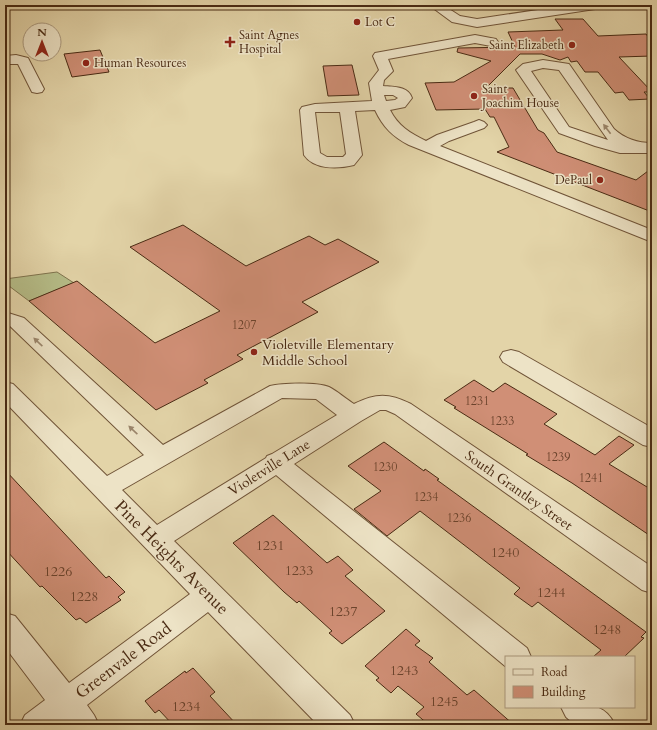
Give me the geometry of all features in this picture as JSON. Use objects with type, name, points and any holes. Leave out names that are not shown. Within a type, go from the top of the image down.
[{"type":"street","points":[[434,5],[456,19],[476,23],[595,5]]},
{"type":"street","points":[[472,52],[496,39],[475,39],[380,56],[392,69],[379,76],[376,82],[377,90],[381,106],[387,120],[395,130],[427,147],[652,236]]},
{"type":"street","points":[[5,60],[16,59],[24,61],[37,89]]},
{"type":"street","points":[[550,64],[564,68],[616,140],[646,148],[620,148],[610,153],[593,154],[561,142],[559,136],[564,130],[523,70],[529,66],[550,64]]},
{"type":"street","points":[[347,107],[400,104],[405,98],[404,95],[396,91],[377,90]]},
{"type":"street","points":[[427,147],[443,138],[479,125]]},
{"type":"street","points":[[5,318],[17,322],[161,457]]},
{"type":"street","points":[[511,357],[652,439]]},
{"type":"street","points":[[104,489],[278,390],[321,392],[353,415]]},
{"type":"street","name":"Pine Heights Avenue","points":[[7,394],[104,489],[339,725]]},
{"type":"street","name":"Violetville Lane","points":[[155,540],[276,462],[353,415],[376,403],[385,401]]},
{"type":"street","name":"South Grantley Street","points":[[385,401],[402,409],[652,582]]},
{"type":"street","points":[[276,462],[515,656]]},
{"type":"street","name":"Greenvale Road","points":[[36,725],[74,714],[210,595]]},
{"type":"street","points":[[5,625],[74,714]]},
{"type":"street","points":[[578,708],[599,725]]},
{"type":"green space","points":[[57,272],[74,283],[29,301],[5,283],[5,279]]},
{"type":"building","points":[[555,19],[583,19],[598,36],[646,34],[652,42],[652,56],[619,57],[652,92],[644,92],[650,99],[629,100],[623,92],[615,93],[598,72],[585,72],[577,61],[571,62],[568,57],[560,60],[542,54],[520,54],[486,88],[513,88],[538,130],[544,133],[557,152],[636,180],[652,168],[652,212],[497,152],[509,147],[494,117],[490,117],[485,109],[436,110],[425,83],[454,82],[491,61],[457,52],[458,48],[515,47],[508,32],[563,30]]},
{"type":"building","name":"Human Resources","points":[[100,50],[109,72],[72,77],[64,54]]},
{"type":"building","points":[[352,65],[359,95],[328,96],[323,66]]},
{"type":"building","name":"Violetville Elementary Middle School","points":[[183,225],[246,266],[309,236],[325,245],[338,239],[379,262],[302,302],[318,312],[237,355],[243,359],[204,380],[208,383],[156,410],[29,301],[77,281],[155,343],[220,311],[130,247]]},
{"type":"building","points":[[474,380],[493,392],[505,383],[557,414],[544,424],[595,455],[619,436],[634,445],[609,464],[652,490],[652,537],[444,400]]},
{"type":"building","points":[[384,442],[424,471],[425,469],[439,479],[437,480],[646,632],[641,637],[644,638],[625,656],[594,656],[601,650],[538,602],[532,607],[514,594],[520,588],[420,511],[387,536],[354,509],[381,491],[348,466]]},
{"type":"building","points":[[5,470],[106,578],[109,576],[125,592],[118,597],[121,600],[86,623],[80,618],[76,620],[42,586],[40,587],[5,549]]},
{"type":"building","points":[[273,515],[327,563],[338,556],[353,570],[345,576],[385,611],[342,644],[329,633],[332,631],[299,601],[297,603],[284,592],[233,543]]},
{"type":"building","points":[[406,629],[420,641],[415,645],[433,658],[429,662],[467,695],[474,690],[514,725],[429,725],[416,714],[424,707],[398,686],[391,693],[376,680],[379,678],[365,666]]},
{"type":"building","points":[[193,668],[215,692],[210,696],[237,725],[173,725],[159,710],[155,713],[145,701],[185,671],[186,673]]},
{"type":"place","name":"Lot C","points":[[357,22]]},
{"type":"place","name":"Saint Agnes Hospital","points":[[230,42]]},
{"type":"place","name":"Saint Elizabeth","points":[[572,45]]},
{"type":"place","name":"Human Resources","points":[[86,63]]},
{"type":"place","name":"Saint Joachim House","points":[[474,96]]},
{"type":"place","name":"DePaul","points":[[600,180]]},
{"type":"place","name":"Violetville Elementary Middle School","points":[[254,352]]}]
